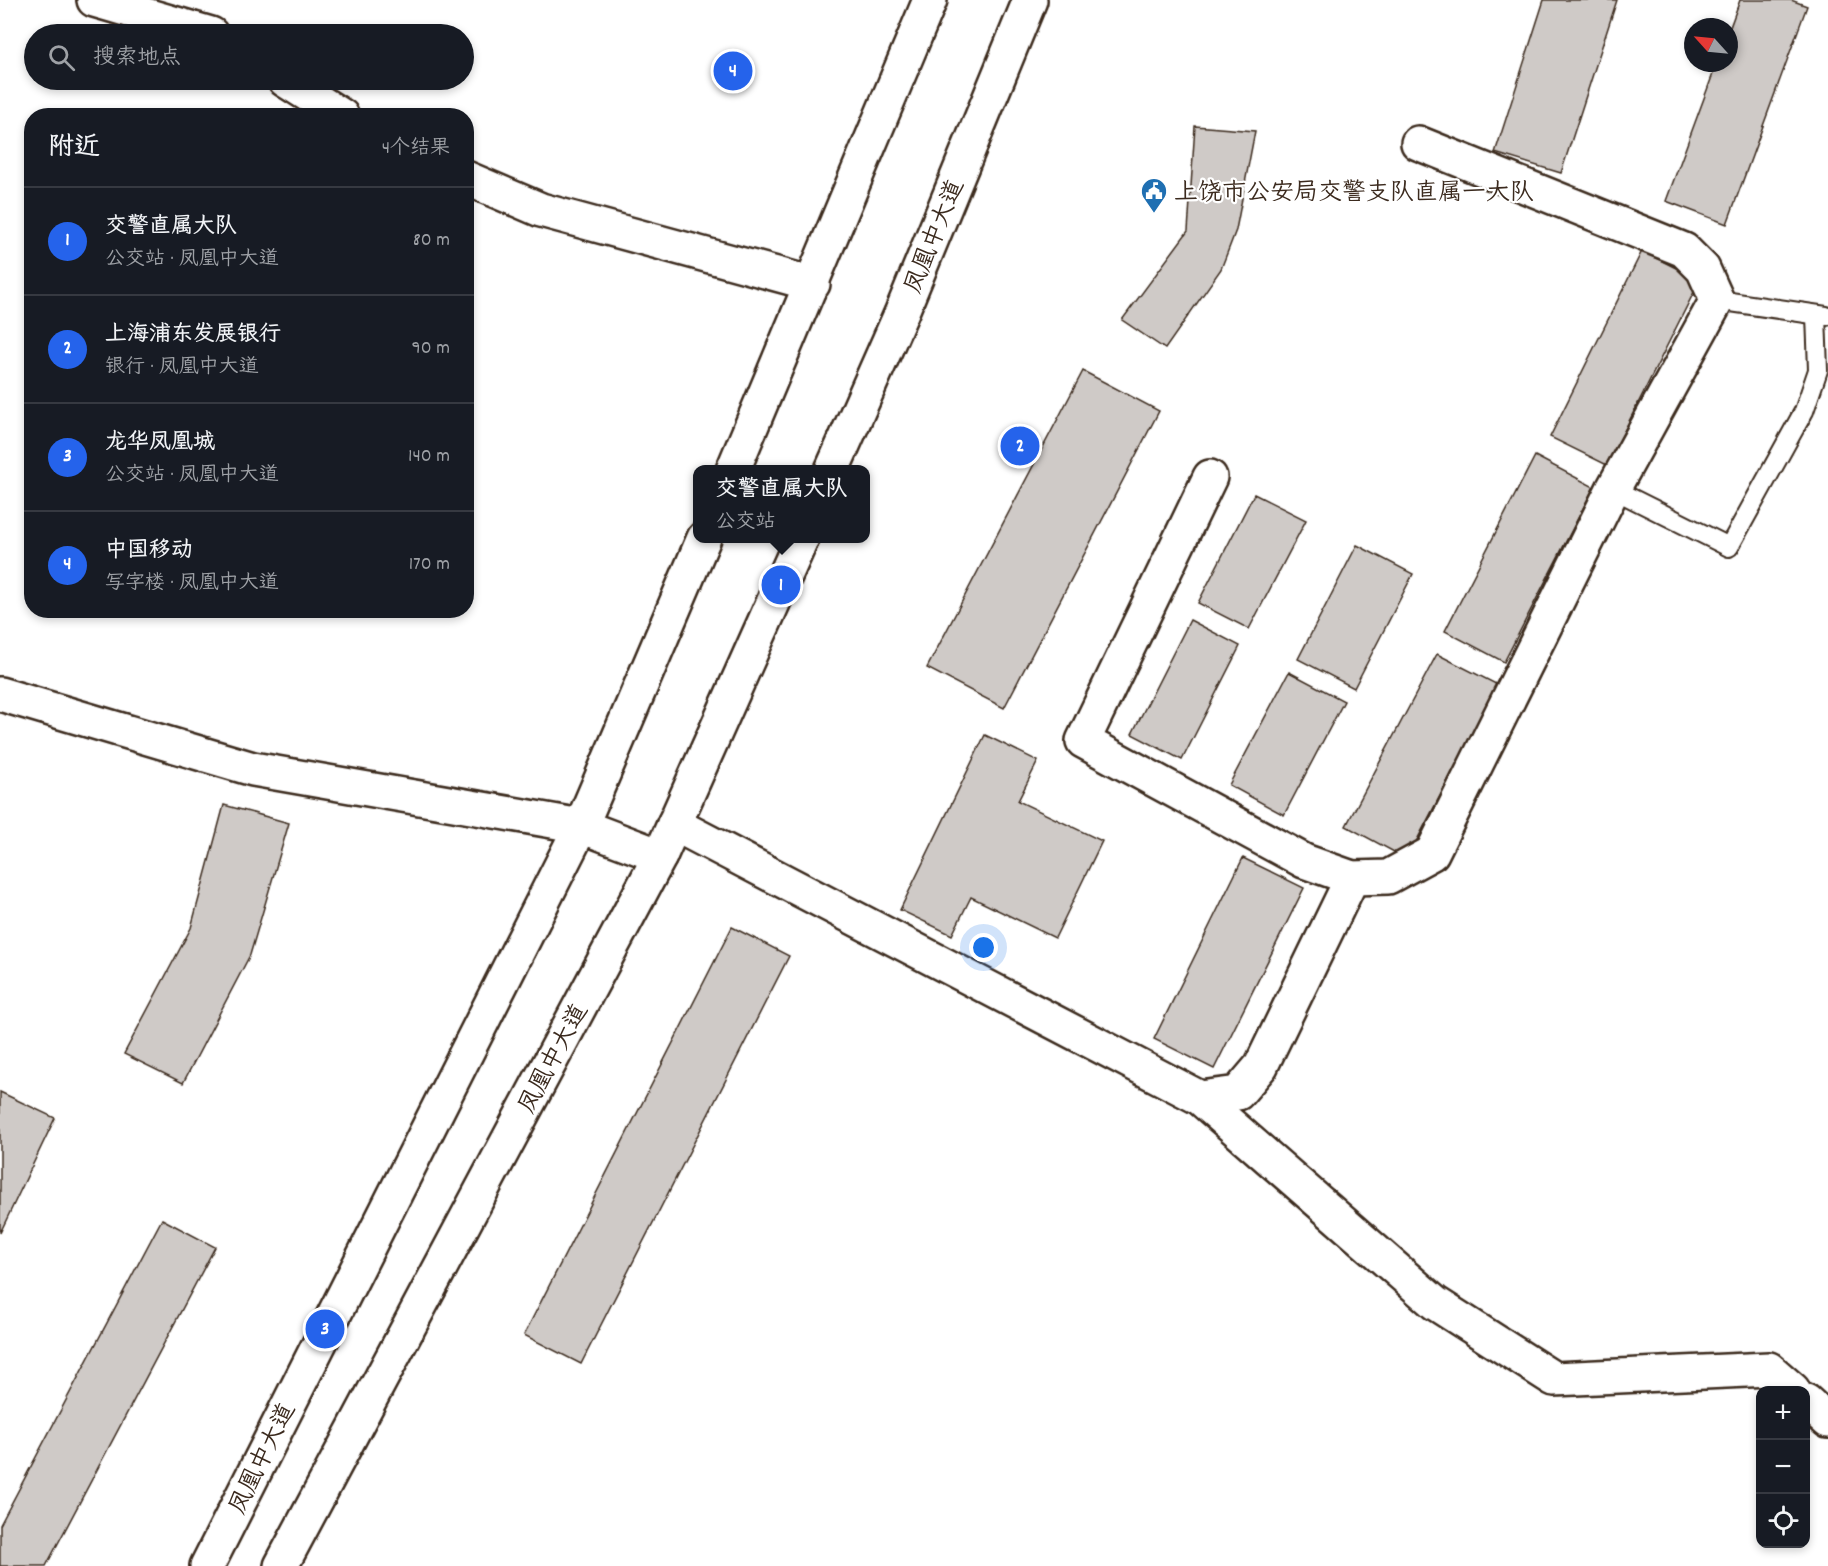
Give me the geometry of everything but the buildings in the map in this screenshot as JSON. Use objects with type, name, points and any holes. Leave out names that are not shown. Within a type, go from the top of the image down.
[{"type":"street","points":[[94,0],[177,24]]},
{"type":"street","points":[[736,465],[930,0]]},
{"type":"street","name":"凤凰中大道","points":[[834,465],[901,314],[1030,0]]},
{"type":"street","points":[[301,90],[329,108]]},
{"type":"street","points":[[1210,477],[1083,741],[1304,861],[1352,878],[1388,877],[1432,853],[1613,489],[1717,300],[1703,269],[1684,250],[1418,143]]},
{"type":"street","points":[[474,181],[541,210],[813,284]]},
{"type":"street","name":"凤凰中大道","points":[[207,1566],[581,826],[702,543]]},
{"type":"street","name":"凤凰中大道","points":[[281,1566],[660,856],[800,543]]},
{"type":"street","points":[[0,694],[253,769],[581,826],[660,856]]},
{"type":"street","points":[[674,824],[1200,1098],[1435,1303],[1554,1379],[1769,1369],[1788,1386]]},
{"type":"street","points":[[1200,1098],[1238,1093],[1261,1066],[1352,878]]},
{"type":"street","points":[[1810,1405],[1828,1421]]},
{"type":"lane","points":[[1613,489],[1729,547],[1804,411],[1818,370],[1822,316],[1717,300]]},
{"type":"place","name":"中国移动","points":[[733,71]]},
{"type":"place","name":"上饶市公安局交警支队直属一大队","points":[[1154,214]]},
{"type":"place","name":"上海浦东发展银行","points":[[1020,446]]},
{"type":"place","name":"交警直属大队","points":[[781,585]]},
{"type":"place","name":"龙华凤凰城","points":[[325,1329]]}]
